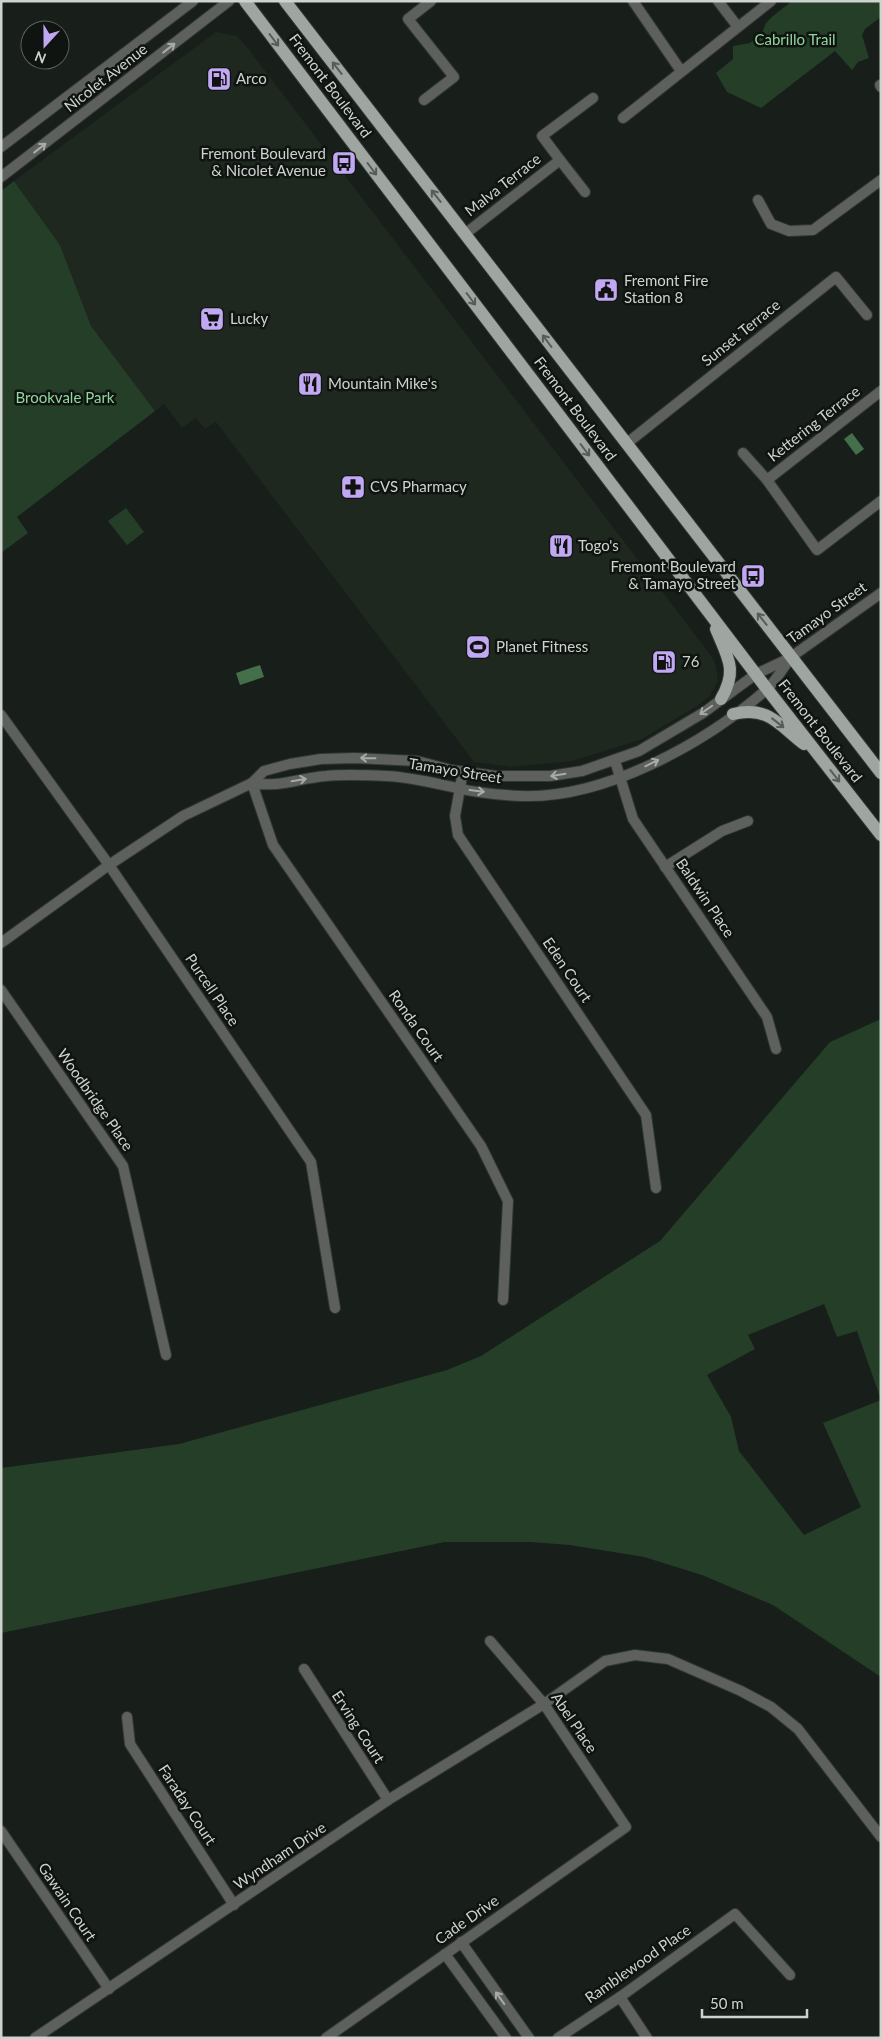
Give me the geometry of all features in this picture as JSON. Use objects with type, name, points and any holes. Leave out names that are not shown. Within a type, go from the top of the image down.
[{"type":"main road","name":"Fremont Boulevard","points":[[245,1],[767,689],[881,835]]},
{"type":"main road","name":"Fremont Boulevard","points":[[285,1],[881,773]]},
{"type":"main road","points":[[708,611],[730,662],[730,684],[721,699]]},
{"type":"main road","points":[[733,714],[750,710],[767,715],[820,757]]},
{"type":"street","name":"Nicolet Avenue","points":[[1,147],[193,1]]},
{"type":"street","name":"Nicolet Avenue","points":[[1,177],[229,1]]},
{"type":"street","points":[[424,100],[454,77],[408,19],[431,1]]},
{"type":"street","points":[[633,1],[681,71]]},
{"type":"street","points":[[718,1],[738,27]]},
{"type":"street","points":[[623,118],[772,1]]},
{"type":"street","name":"Malva Terrace","points":[[584,192],[542,136],[593,98]]},
{"type":"street","name":"Malva Terrace","points":[[465,234],[560,160]]},
{"type":"street","points":[[758,200],[771,224],[789,231],[813,230],[881,180]]},
{"type":"street","name":"Sunset Terrace","points":[[626,444],[836,277],[867,315]]},
{"type":"street","name":"Kettering Terrace","points":[[767,480],[881,391]]},
{"type":"street","points":[[743,453],[767,480],[817,550],[881,501]]},
{"type":"street","name":"Tamayo Street","points":[[1,943],[109,865],[183,816],[252,783],[264,770],[321,759],[391,759],[417,761],[496,776],[550,776],[582,771],[615,761],[648,746],[756,674],[791,658],[881,592]]},
{"type":"street","name":"Tamayo Street","points":[[252,783],[270,786],[325,776],[355,775],[414,778],[459,789],[522,796],[551,795],[583,789],[658,760],[718,726],[767,689],[791,658]]},
{"type":"street","name":"Purcell Place","points":[[1,715],[109,865],[311,1162],[335,1308]]},
{"type":"street","name":"Baldwin Place","points":[[615,761],[633,819],[768,1017],[776,1049]]},
{"type":"street","name":"Eden Court","points":[[463,771],[455,816],[458,835],[646,1115],[656,1188]]},
{"type":"street","name":"Ronda Court","points":[[252,783],[273,845],[481,1146],[508,1201],[503,1300]]},
{"type":"street","points":[[666,867],[722,831],[748,821]]},
{"type":"street","name":"Woodbridge Place","points":[[1,990],[123,1166],[166,1355]]},
{"type":"street","name":"Abel Place","points":[[490,1641],[544,1704],[626,1827]]},
{"type":"street","name":"Wyndham Drive","points":[[35,2038],[388,1800],[544,1704],[605,1661],[635,1655],[668,1659],[740,1691],[771,1708],[798,1729],[881,1837]]},
{"type":"street","name":"Erving Court","points":[[304,1670],[388,1800]]},
{"type":"street","name":"Faraday Court","points":[[127,1717],[130,1744],[234,1905]]},
{"type":"street","name":"Cade Drive","points":[[326,2038],[626,1827]]},
{"type":"street","name":"Gawain Court","points":[[1,1831],[108,1990]]},
{"type":"street","name":"Ramblewood Place","points":[[558,2038],[620,1997],[735,1914],[790,1975]]},
{"type":"street","points":[[461,1942],[528,2038]]},
{"type":"street","points":[[445,1954],[506,2038]]},
{"type":"street","points":[[620,1997],[647,2038]]},
{"type":"shaded area","points":[[216,32],[237,36],[247,47],[712,657],[716,665],[718,681],[709,697],[697,706],[640,740],[572,761],[511,767],[474,762],[216,422],[205,429],[196,418],[182,428],[164,404],[155,411],[91,326],[60,245],[14,181]]},
{"type":"shaded area","points":[[852,433],[864,449],[856,455],[844,439]]},
{"type":"shaded area","points":[[260,665],[264,677],[240,685],[236,673]]},
{"type":"green space","name":"Cabrillo Trail","points":[[792,1],[881,1],[881,17],[865,29],[862,35],[869,58],[858,62],[852,70],[835,51],[761,108],[727,92],[716,73],[733,59],[733,46],[750,43],[762,33],[766,23],[773,16]]},
{"type":"green space","name":"Brookvale Park","points":[[14,181],[60,245],[91,326],[155,411],[17,517],[28,533],[1,553],[1,191]]},
{"type":"green space","points":[[126,508],[144,532],[127,545],[108,521]]},
{"type":"green space","points":[[881,1019],[881,1400],[881,1677],[773,1605],[702,1575],[644,1557],[570,1545],[530,1542],[445,1542],[1,1633],[1,1468],[179,1444],[447,1370],[481,1356],[660,1241],[830,1042]],"holes":[[[824,1304],[837,1337],[857,1331],[881,1400],[823,1423],[861,1507],[804,1535],[739,1451],[731,1417],[707,1375],[755,1349],[748,1335]]]},
{"type":"place","name":"Arco","points":[[219,79]]},
{"type":"place","name":"Fremont Boulevard & Nicolet Avenue","points":[[344,163]]},
{"type":"place","name":"Fremont Fire Station 8","points":[[606,290]]},
{"type":"place","name":"Lucky","points":[[212,319]]},
{"type":"place","name":"Mountain Mike's","points":[[310,384]]},
{"type":"place","name":"CVS Pharmacy","points":[[353,487]]},
{"type":"place","name":"Togo's","points":[[561,546]]},
{"type":"place","name":"Fremont Boulevard & Tamayo Street","points":[[753,576]]},
{"type":"place","name":"Planet Fitness","points":[[478,647]]},
{"type":"place","name":"76","points":[[664,662]]}]
